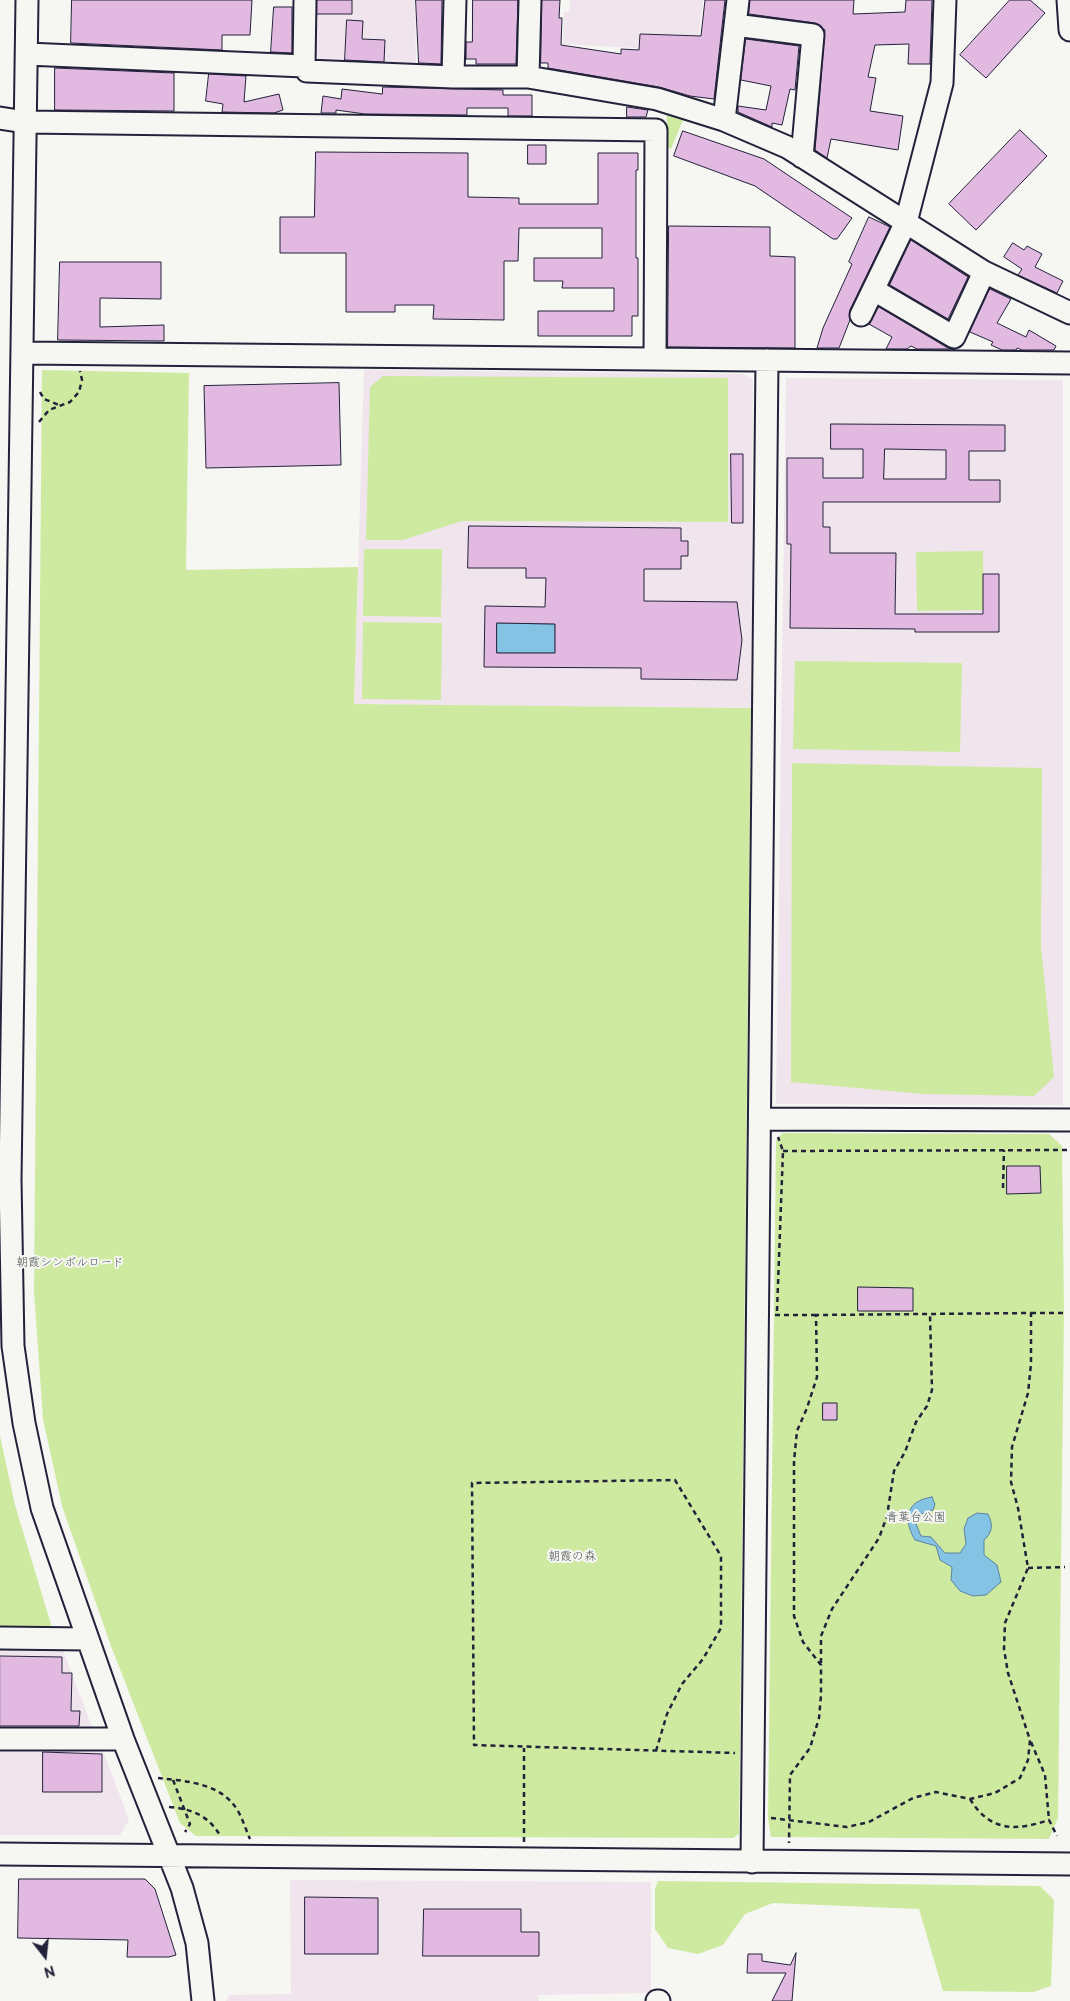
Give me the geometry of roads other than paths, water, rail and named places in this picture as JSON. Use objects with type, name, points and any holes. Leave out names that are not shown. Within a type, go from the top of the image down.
[{"type":"street","points":[[27,0],[23,353],[5,1266],[13,1346],[24,1423],[42,1508],[123,1739],[170,1857],[191,1918],[203,2001]]},
{"type":"street","points":[[305,0],[304,66],[307,71],[453,78],[528,76],[657,99],[724,120],[787,147],[984,272],[1070,313]]},
{"type":"street","points":[[453,78],[454,0]]},
{"type":"street","points":[[528,76],[530,0]]},
{"type":"street","points":[[724,120],[738,0]]},
{"type":"street","points":[[861,315],[906,222],[942,83],[945,0]]},
{"type":"street","points":[[1068,0],[1070,30]]},
{"type":"street","points":[[735,25],[813,35],[802,157]]},
{"type":"street","points":[[27,54],[304,66]]},
{"type":"street","points":[[0,118],[25,122],[656,130],[655,358]]},
{"type":"street","points":[[874,290],[954,337],[984,272]]},
{"type":"street","points":[[23,353],[1070,363]]},
{"type":"street","points":[[752,1862],[767,360]]},
{"type":"street","points":[[760,1119],[1070,1120]]},
{"type":"street","points":[[0,1638],[88,1638]]},
{"type":"street","points":[[0,1739],[123,1739]]},
{"type":"street","points":[[0,1854],[1070,1864]]},
{"type":"water","points":[[497,623],[555,624],[555,653],[497,653]]},
{"type":"water","points":[[932,1497],[935,1504],[933,1510],[918,1515],[916,1524],[921,1536],[931,1537],[945,1553],[960,1553],[966,1544],[964,1529],[968,1518],[977,1513],[988,1514],[991,1528],[984,1540],[984,1555],[997,1565],[1001,1582],[986,1595],[973,1596],[960,1591],[951,1580],[952,1567],[940,1560],[936,1546],[915,1540],[911,1533],[908,1519],[909,1512],[916,1503]]},
{"type":"park label","name":"朝霞シンボルロード","points":[[70,1263]]},
{"type":"park label","name":"青葉台公園","points":[[916,1518]]},
{"type":"park label","name":"朝霞の森","points":[[572,1557]]}]
